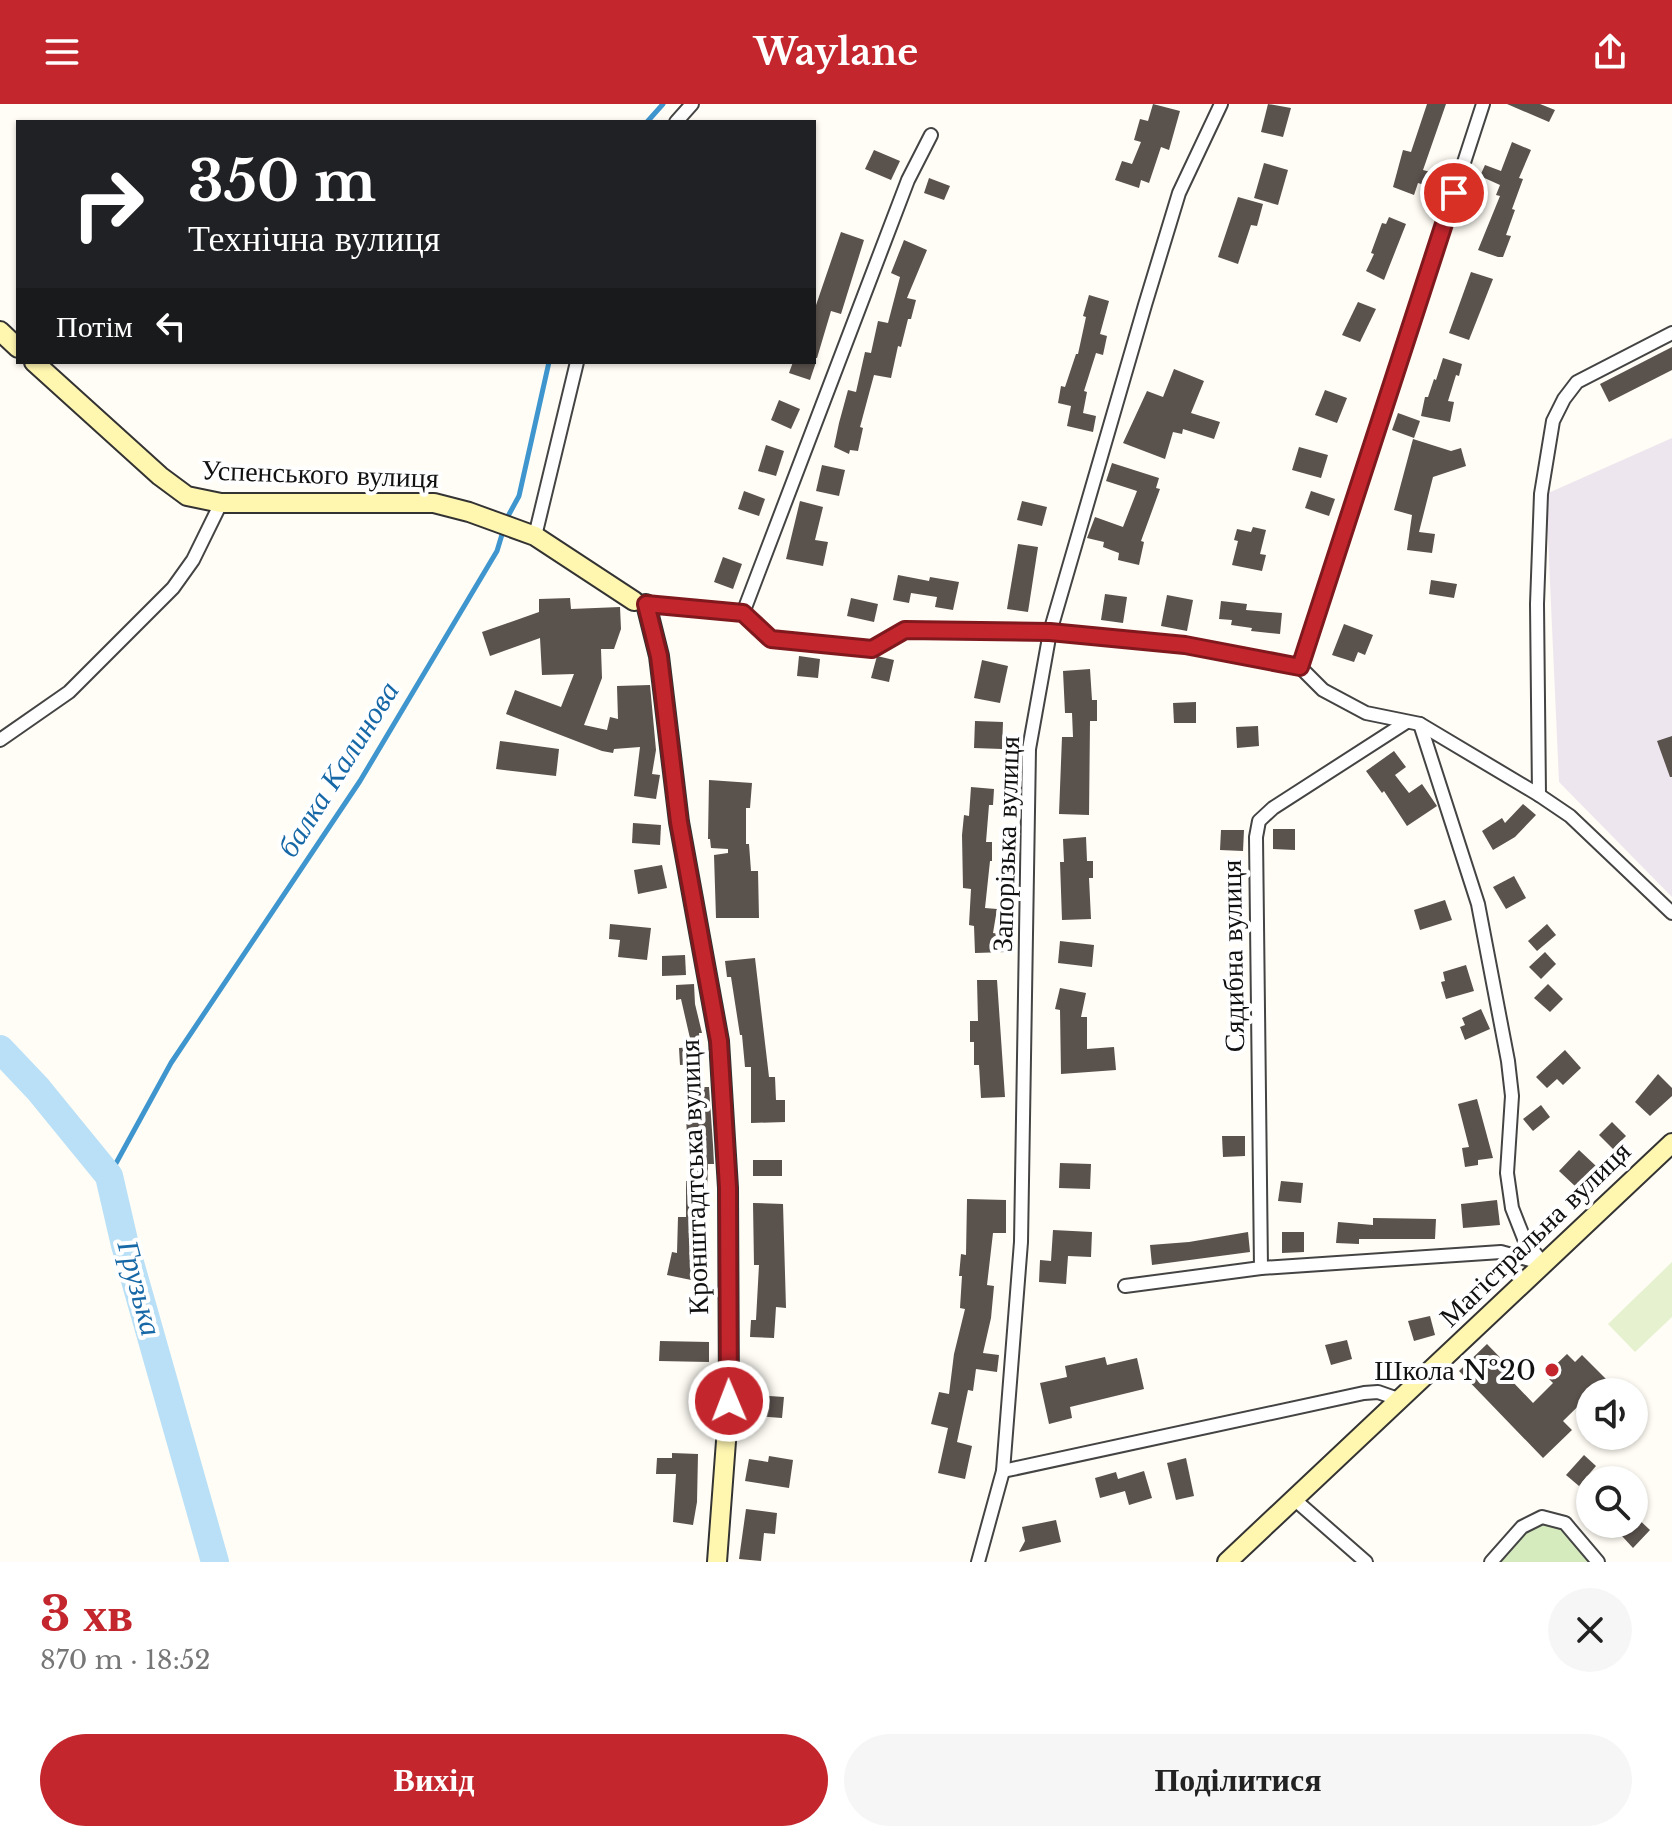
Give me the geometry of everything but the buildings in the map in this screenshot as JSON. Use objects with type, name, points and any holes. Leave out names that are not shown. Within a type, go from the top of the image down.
[{"type":"street","points":[[678,120],[692,104]]},
{"type":"street","name":"Запорізька вулиця","points":[[978,1562],[1003,1471],[1021,1242],[1029,749],[1050,632],[1179,193],[1221,104]]},
{"type":"street","points":[[1300,667],[1483,104]]},
{"type":"street","points":[[743,613],[908,180],[931,135]]},
{"type":"street","points":[[0,331],[16,346]]},
{"type":"street","points":[[1539,795],[1537,604],[1541,494],[1553,421],[1577,382],[1672,333]]},
{"type":"street","name":"Успенського вулиця","points":[[36,364],[160,476],[187,496],[221,503],[434,503],[535,536],[640,602]]},
{"type":"street","points":[[535,536],[577,364]]},
{"type":"street","points":[[0,740],[69,692],[173,588],[193,560],[221,503]]},
{"type":"street","points":[[640,602],[743,613],[771,639],[872,649],[905,630],[1050,632],[1185,645],[1300,667],[1323,690],[1366,713],[1420,724],[1539,795],[1570,816],[1672,913]]},
{"type":"street","name":"Кронштадтська вулиця","points":[[640,602],[659,656],[679,822],[719,1041],[728,1188],[729,1401],[717,1562]]},
{"type":"street","name":"Сядибна вулиця","points":[[1261,1268],[1256,837],[1259,821],[1273,808],[1405,723]]},
{"type":"street","points":[[1420,724],[1478,904],[1484,935],[1512,1096],[1507,1173],[1512,1208],[1525,1241],[1544,1264]]},
{"type":"street","name":"Магістральна вулиця","points":[[1227,1562],[1672,1143]]},
{"type":"street","points":[[1125,1286],[1261,1268],[1501,1252],[1544,1264]]},
{"type":"street","points":[[1003,1471],[1364,1393],[1378,1392],[1398,1399]]},
{"type":"street","points":[[1294,1499],[1366,1562]]},
{"type":"street","points":[[1491,1562],[1522,1527],[1542,1517],[1565,1523],[1598,1562]]},
{"type":"shaded area","points":[[1672,438],[1672,897],[1559,782],[1546,494]]},
{"type":"green space","points":[[1672,1262],[1672,1317],[1635,1352],[1608,1324]]},
{"type":"green space","points":[[1541,1525],[1559,1528],[1589,1562],[1498,1562],[1523,1535]]},
{"type":"waterway","name":"балка Калинова","points":[[649,120],[663,104]]},
{"type":"waterway","name":"балка Калинова","points":[[109,1176],[171,1063],[360,781],[497,551],[507,518],[519,496],[549,364]]},
{"type":"waterway","name":"Грузька","points":[[0,1049],[38,1089],[109,1176],[125,1245],[215,1562]]},
{"type":"place","name":"Школа №20","points":[[1552,1370]]},
{"type":"route","points":[[729,1401],[728,1188],[719,1041],[679,822],[659,656],[646,604],[743,613],[771,639],[872,649],[905,630],[1050,632],[1185,645],[1300,667],[1454,193]]}]
